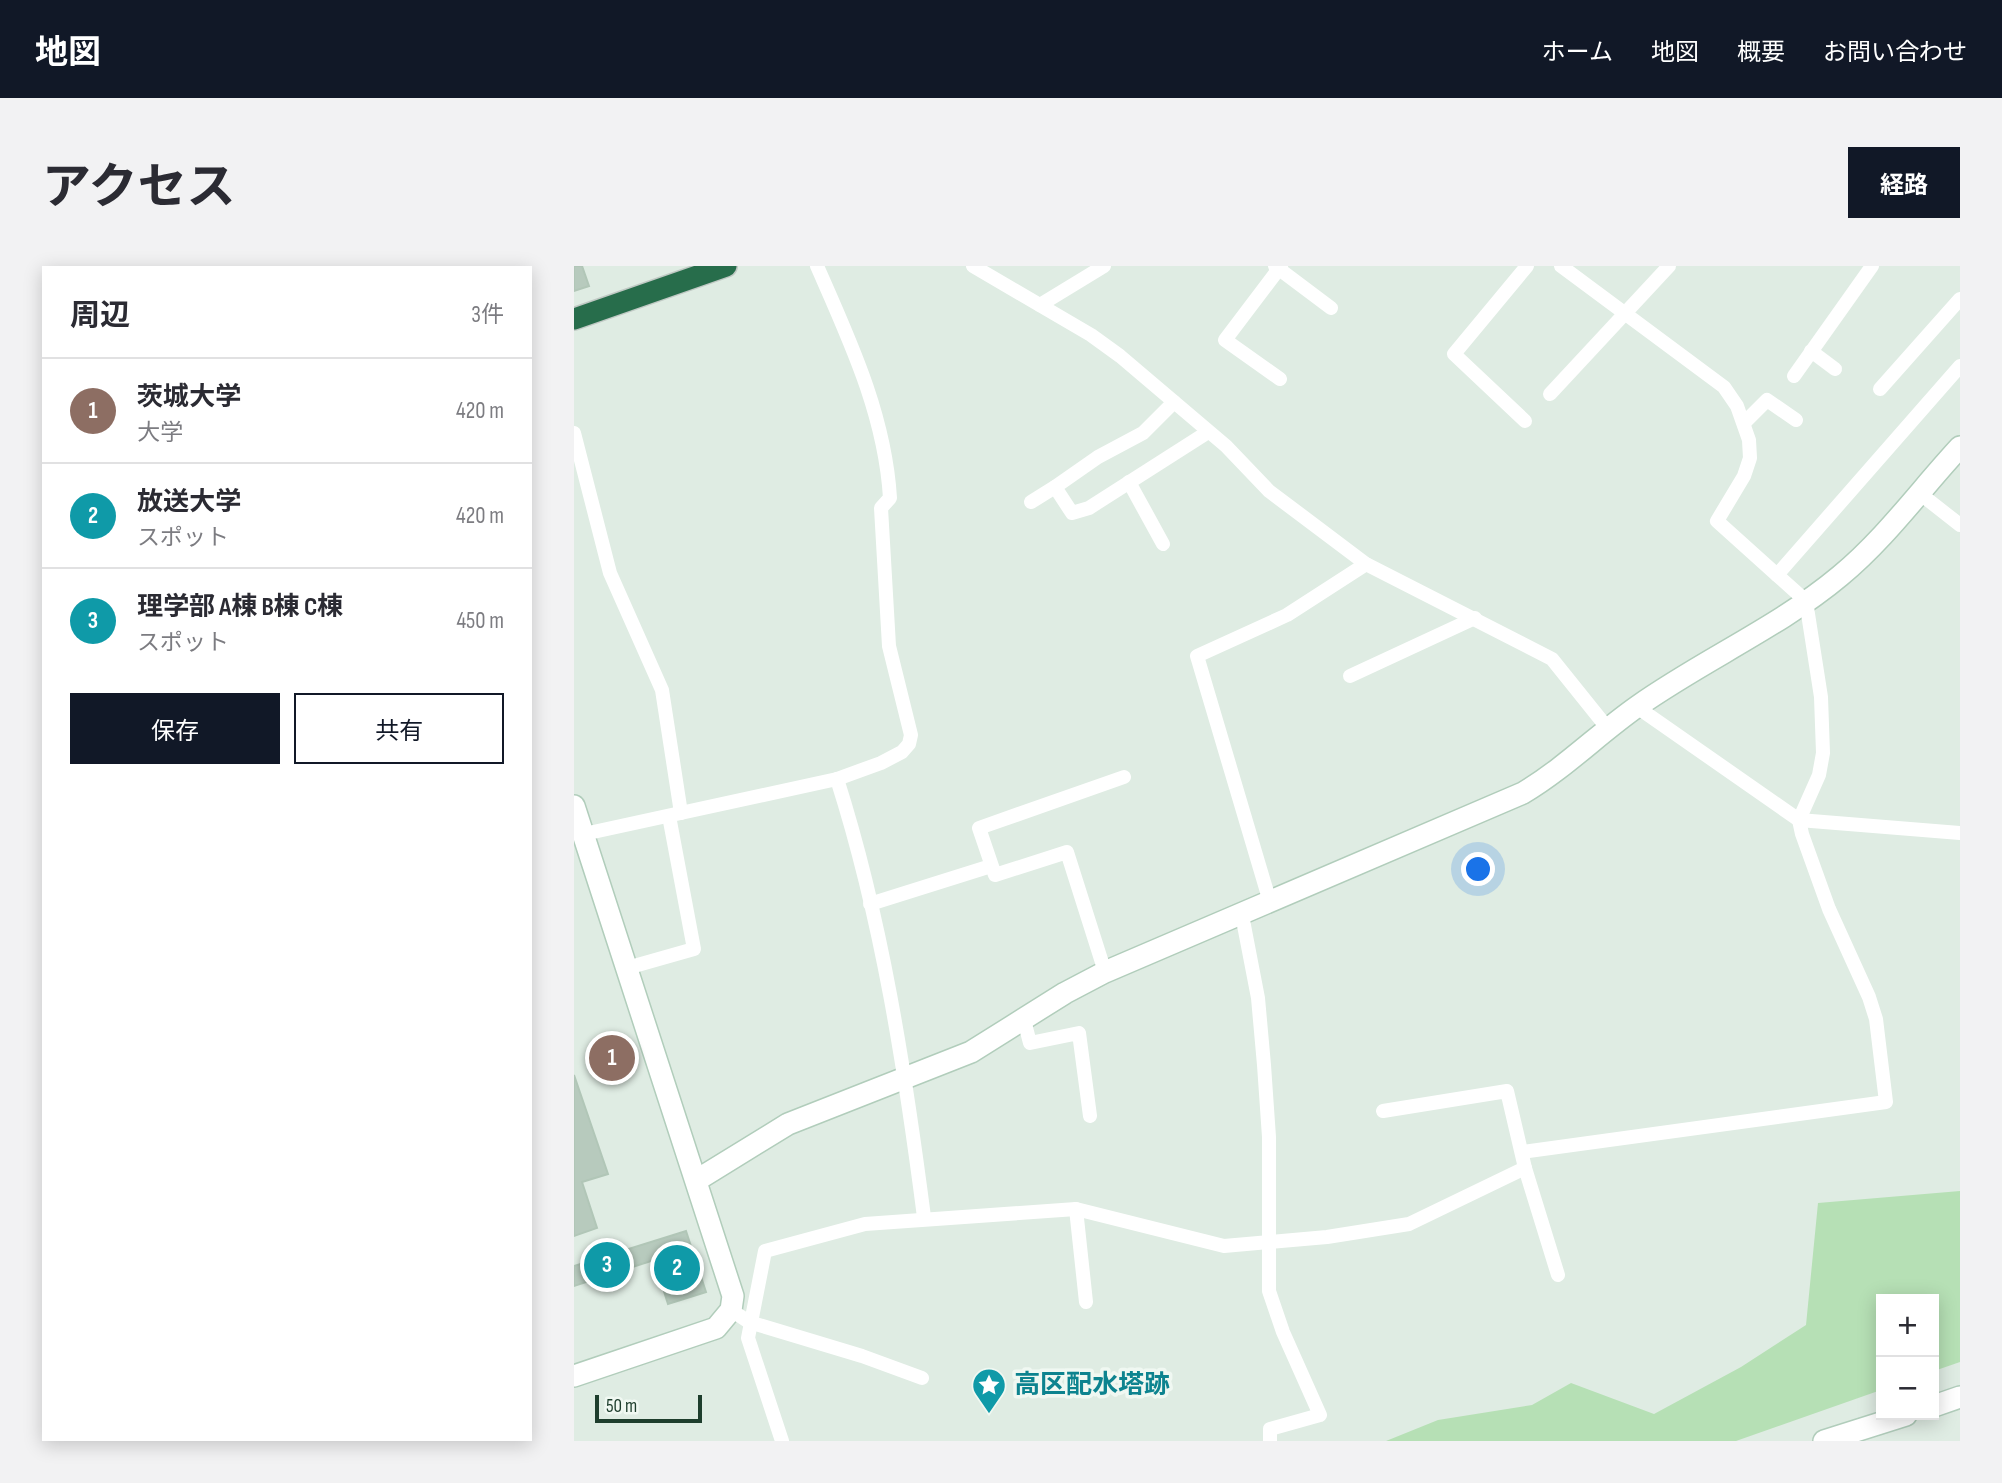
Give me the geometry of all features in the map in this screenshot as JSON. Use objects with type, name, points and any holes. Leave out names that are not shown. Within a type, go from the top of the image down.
[{"type":"highway","points":[[574,318],[726,266]]},
{"type":"street","points":[[584,834],[836,779],[881,764],[902,752],[909,744],[911,735],[889,646],[881,509],[890,498],[889,480],[864,372],[817,266]]},
{"type":"street","points":[[973,266],[1091,335],[1174,402],[1269,491],[1366,564],[1552,659],[1609,730]]},
{"type":"street","points":[[1040,305],[1104,266]]},
{"type":"street","points":[[1525,421],[1454,354],[1527,266]]},
{"type":"street","points":[[1522,1152],[1886,1102],[1876,1019],[1829,909],[1799,820],[1818,775],[1823,753],[1821,697],[1807,601],[1717,521],[1744,476],[1750,458],[1744,423],[1724,387],[1561,266]]},
{"type":"street","points":[[1550,394],[1599,344],[1622,313],[1669,266]]},
{"type":"street","points":[[1794,376],[1872,266]]},
{"type":"street","points":[[1280,379],[1225,340],[1278,267],[1331,308]]},
{"type":"street","points":[[1880,389],[1960,299]]},
{"type":"street","points":[[1811,351],[1835,369]]},
{"type":"street","points":[[1776,575],[1960,366]]},
{"type":"street","points":[[1744,423],[1767,400],[1796,419]]},
{"type":"street","points":[[1031,502],[1098,457],[1143,433],[1174,402]]},
{"type":"street","points":[[1055,487],[1072,513],[1089,508],[1208,432]]},
{"type":"street","points":[[574,433],[610,573],[662,690],[675,814],[694,949],[627,968]]},
{"type":"street","points":[[697,1180],[788,1124],[906,1080],[971,1052],[1065,993],[1105,972],[1523,793],[1577,758],[1637,707],[1807,601],[1862,556],[1960,447]]},
{"type":"street","points":[[1129,482],[1163,544]]},
{"type":"street","points":[[1918,492],[1960,525]]},
{"type":"street","points":[[1270,902],[1197,656],[1287,615],[1366,564]]},
{"type":"street","points":[[1350,676],[1475,618]]},
{"type":"street","points":[[1637,707],[1799,820],[1960,833]]},
{"type":"street","points":[[1105,972],[1067,852],[995,875],[979,828],[1124,777]]},
{"type":"street","points":[[836,779],[855,837],[906,1080],[924,1217]]},
{"type":"street","points":[[574,806],[782,1441]]},
{"type":"street","points":[[870,904],[991,866]]},
{"type":"street","points":[[1242,915],[1258,998],[1264,1065],[1269,1136],[1269,1291],[1283,1332],[1320,1415],[1270,1429],[1270,1441]]},
{"type":"street","points":[[1024,1020],[1030,1043],[1079,1034],[1090,1116]]},
{"type":"street","points":[[1383,1111],[1507,1091],[1525,1168],[1558,1275]]},
{"type":"street","points":[[574,1376],[716,1328],[740,1316],[758,1294],[765,1251],[864,1224],[924,1217],[1076,1209],[1224,1246],[1268,1244],[1409,1224],[1525,1168]]},
{"type":"street","points":[[1076,1209],[1086,1302]]},
{"type":"street","points":[[740,1316],[922,1378]]},
{"type":"street","points":[[1939,1404],[1960,1397]]},
{"type":"street","points":[[1824,1441],[1889,1420]]},
{"type":"street","points":[[1850,1441],[1872,1425]]},
{"type":"green space","points":[[1960,1191],[1960,1362],[1939,1369],[1939,1294],[1876,1294],[1876,1392],[1736,1441],[1386,1441],[1438,1420],[1532,1405],[1571,1383],[1654,1414],[1741,1367],[1806,1325],[1818,1203]]},
{"type":"building","points":[[574,266],[582,266],[589,286],[574,291]]},
{"type":"building","points":[[574,1075],[608,1174],[582,1182],[597,1228],[574,1236]]},
{"type":"building","points":[[686,1231],[706,1292],[668,1304],[654,1260],[574,1286],[574,1266]]},
{"type":"place","name":"茨城大学","points":[[612,1058]]},
{"type":"place","name":"理学部 A棟 B棟 C棟","points":[[607,1265]]},
{"type":"place","name":"放送大学","points":[[677,1268]]},
{"type":"place","name":"高区配水塔跡","points":[[989,1415]]}]
